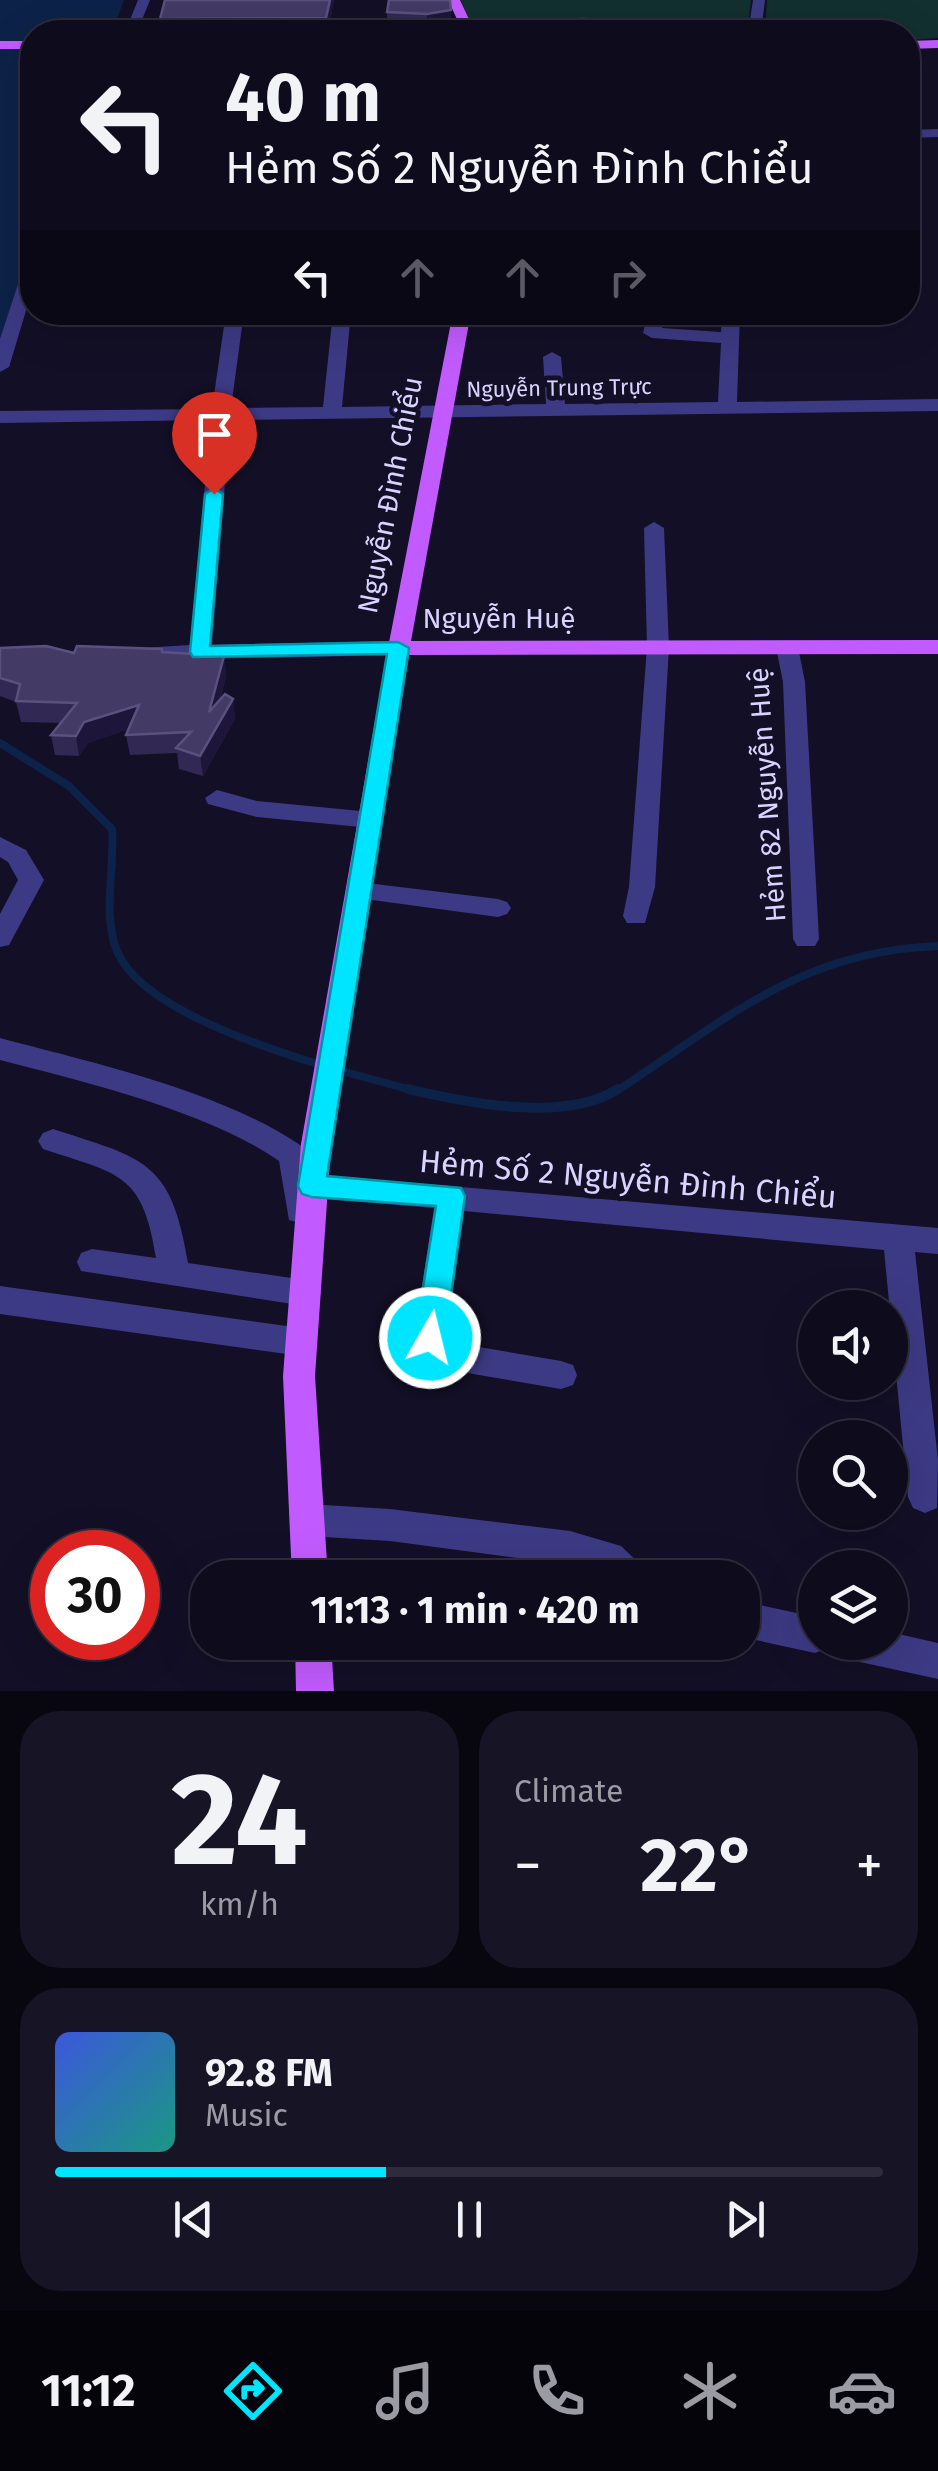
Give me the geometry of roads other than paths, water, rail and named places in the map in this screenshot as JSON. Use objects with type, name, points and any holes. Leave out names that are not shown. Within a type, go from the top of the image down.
[{"type":"main road","name":"Nguyễn Đình Chiểu","points":[[302,1147],[343,988],[398,648],[460,325]]},
{"type":"main road","name":"Nguyễn Huệ","points":[[398,648],[938,647]]},
{"type":"main road","points":[[302,1147],[312,1186],[299,1376],[309,1560]]},
{"type":"main road","points":[[314,1660],[315,1691]]},
{"type":"street","points":[[0,367],[20,315]]},
{"type":"street","points":[[200,652],[221,414],[233,325]]},
{"type":"street","points":[[332,412],[341,325]]},
{"type":"street","points":[[727,408],[730,325]]},
{"type":"street","points":[[660,334],[730,338]]},
{"type":"street","points":[[552,358],[556,410]]},
{"type":"street","name":"Nguyễn Trung Trực","points":[[0,417],[938,405]]},
{"type":"street","points":[[636,916],[642,887],[658,648],[654,528]]},
{"type":"street","name":"Hẻm 82 Nguyễn Huệ","points":[[787,647],[795,701],[806,939]]},
{"type":"street","name":"Nguyễn Huệ","points":[[120,654],[398,648]]},
{"type":"street","points":[[217,798],[257,809],[370,820]]},
{"type":"street","points":[[0,846],[17,856],[31,880],[0,938]]},
{"type":"street","points":[[358,891],[498,908]]},
{"type":"street","points":[[0,1049],[121,1081],[302,1147],[297,1171],[300,1208],[309,1240]]},
{"type":"street","points":[[53,1141],[125,1165],[156,1190],[166,1213],[174,1274]]},
{"type":"street","name":"Hẻm Số 2 Nguyễn Đình Chiểu","points":[[312,1186],[451,1196],[696,1224],[938,1241]]},
{"type":"street","points":[[451,1196],[430,1338],[434,1347],[473,1360],[562,1375]]},
{"type":"street","points":[[898,1239],[926,1497]]},
{"type":"street","points":[[92,1262],[305,1293]]},
{"type":"street","points":[[0,1300],[301,1342]]},
{"type":"street","points":[[306,1520],[390,1524],[570,1548],[611,1560]]},
{"type":"street","points":[[760,1624],[798,1632]]},
{"type":"street","points":[[908,1654],[938,1661]]},
{"type":"water","points":[[0,0],[124,0],[116,20],[20,20],[20,290],[0,347]]},
{"type":"waterway","points":[[0,743],[69,786],[112,829],[110,922],[117,951],[130,972],[177,1008],[207,1023],[321,1065]]},
{"type":"waterway","points":[[615,1092],[729,1015],[804,975],[889,951],[938,946]]},
{"type":"waterway","points":[[334,1069],[419,1092]]},
{"type":"waterway","points":[[408,1089],[486,1104],[544,1108],[596,1099],[618,1089]]}]
